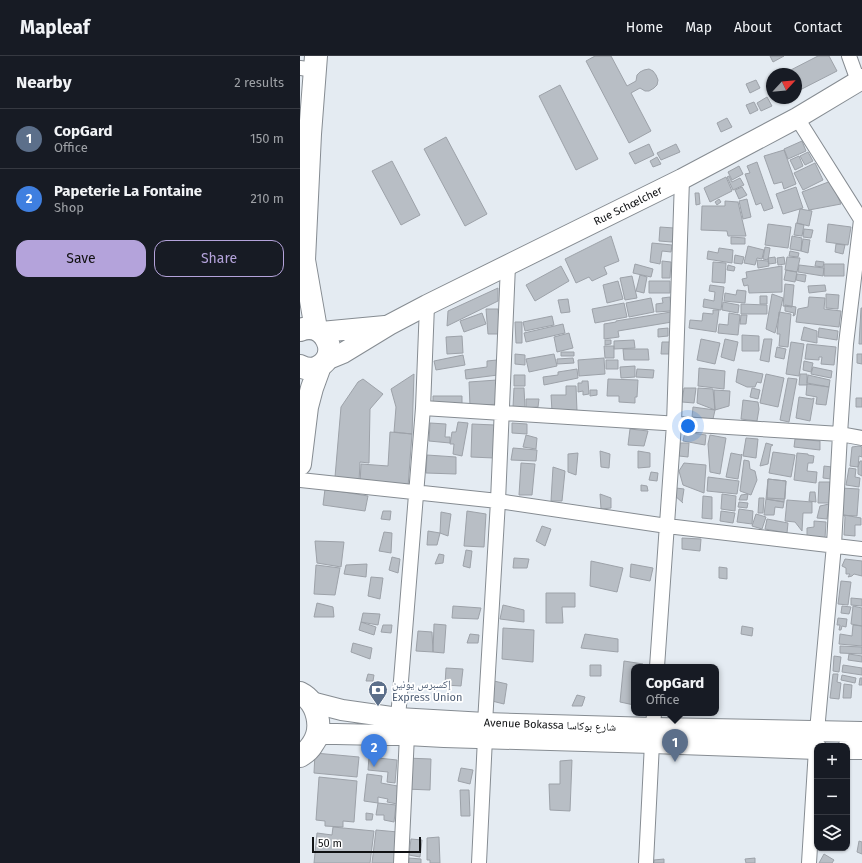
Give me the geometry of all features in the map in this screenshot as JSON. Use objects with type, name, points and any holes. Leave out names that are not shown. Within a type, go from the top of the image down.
[{"type":"main road","points":[[300,464],[307,407],[312,388],[315,364],[328,354],[329,348],[325,336],[312,330],[302,267],[310,134],[310,65]]},
{"type":"main road","points":[[300,756],[313,745],[317,736],[319,724],[317,713],[306,698]]},
{"type":"street","points":[[849,56],[860,80]]},
{"type":"street","name":"Rue Schœlcher","points":[[315,364],[343,353],[389,325],[427,305],[682,179],[797,118],[860,80]]},
{"type":"street","points":[[797,118],[861,221],[846,344],[834,545],[817,743]]},
{"type":"street","points":[[657,664],[674,424],[682,179]]},
{"type":"street","points":[[479,863],[498,501],[508,265]]},
{"type":"street","points":[[401,863],[403,726],[416,492],[423,408],[427,305]]},
{"type":"street","name":"Rue Schœlcher","points":[[312,330],[389,325]]},
{"type":"street","points":[[423,408],[840,434],[862,438]]},
{"type":"street","points":[[300,480],[498,501],[667,526],[862,549]]},
{"type":"street","name":"Avenue Bokassa شارع بوكاسا","points":[[306,698],[342,710],[403,726],[485,730],[653,728],[817,743],[862,732]]},
{"type":"street","name":"Avenue Bokassa شارع بوكاسا","points":[[317,736],[325,734],[383,735],[403,726]]},
{"type":"street","points":[[646,863],[653,728]]},
{"type":"street","points":[[850,749],[862,750]]},
{"type":"street","points":[[808,863],[814,779]]},
{"type":"building","points":[[595,56],[611,56],[627,86],[636,81],[637,75],[644,70],[649,69],[656,75],[658,80],[657,85],[654,88],[649,91],[645,91],[640,88],[631,93],[651,131],[629,143],[586,61]]},
{"type":"building","points":[[770,56],[784,56],[773,62]]},
{"type":"building","points":[[818,56],[829,56],[837,71],[802,89],[802,68],[795,68]]},
{"type":"building","points":[[756,80],[760,88],[750,93],[746,84]]},
{"type":"building","points":[[560,85],[598,159],[576,170],[539,96]]},
{"type":"building","points":[[766,98],[766,104],[771,104],[772,106],[761,111],[757,103]]},
{"type":"building","points":[[754,102],[758,110],[750,114],[746,105]]},
{"type":"building","points":[[727,118],[732,127],[721,132],[717,123]]},
{"type":"building","points":[[446,137],[487,214],[465,226],[424,149]]},
{"type":"building","points":[[802,141],[806,151],[788,159],[784,149]]},
{"type":"building","points":[[649,144],[654,155],[635,164],[629,153]]},
{"type":"building","points":[[676,144],[680,152],[661,160],[657,153]]},
{"type":"building","points":[[784,150],[796,184],[784,189],[782,182],[774,184],[764,156]]},
{"type":"building","points":[[808,152],[813,161],[805,165],[800,156]]},
{"type":"building","points":[[799,156],[803,166],[795,170],[790,160]]},
{"type":"building","points":[[657,157],[661,164],[653,167],[650,161]]},
{"type":"building","points":[[392,161],[420,215],[401,225],[372,171]]},
{"type":"building","points":[[757,162],[773,208],[764,211],[761,203],[756,205],[745,174],[750,173],[747,166]]},
{"type":"building","points":[[815,163],[823,180],[803,190],[794,173]]},
{"type":"building","points":[[739,166],[743,174],[732,180],[728,172]]},
{"type":"building","points":[[729,176],[732,182],[740,178],[744,185],[733,190],[727,177]]},
{"type":"building","points":[[726,177],[732,191],[710,202],[704,188]]},
{"type":"building","points":[[831,181],[841,204],[809,210],[802,192]]},
{"type":"building","points":[[742,187],[747,195],[739,199],[735,190]]},
{"type":"building","points":[[796,187],[803,208],[783,214],[776,194]]},
{"type":"building","points":[[695,193],[699,193],[700,204],[696,205]]},
{"type":"building","points":[[719,199],[721,202],[717,205],[715,202]]},
{"type":"building","points":[[747,199],[751,217],[743,219],[739,201]]},
{"type":"building","points":[[725,201],[738,202],[746,236],[728,236],[727,231],[701,230],[702,206],[725,206]]},
{"type":"building","points":[[800,209],[812,211],[809,226],[797,223]]},
{"type":"building","points":[[796,223],[804,225],[802,236],[794,235]]},
{"type":"building","points":[[768,224],[791,227],[788,248],[765,245]]},
{"type":"building","points":[[828,224],[851,227],[848,245],[826,242]]},
{"type":"building","points":[[660,227],[674,228],[672,242],[659,241]]},
{"type":"building","points":[[804,229],[813,230],[811,238],[803,237]]},
{"type":"building","points":[[611,236],[619,261],[604,267],[607,274],[592,281],[589,277],[576,283],[565,259]]},
{"type":"building","points":[[792,236],[802,238],[801,251],[790,249]]},
{"type":"building","points":[[731,237],[745,238],[745,244],[731,244]]},
{"type":"building","points":[[803,239],[810,240],[808,253],[801,251]]},
{"type":"building","points":[[652,243],[672,245],[671,252],[662,251],[660,264],[650,262]]},
{"type":"building","points":[[836,244],[845,245],[843,254],[835,252]]},
{"type":"building","points":[[748,246],[764,250],[762,259],[757,258],[755,265],[744,263]]},
{"type":"building","points":[[765,247],[770,248],[768,260],[763,259]]},
{"type":"building","points":[[719,248],[733,250],[732,263],[707,259],[708,251],[718,253]]},
{"type":"building","points":[[790,251],[799,253],[798,257],[789,256]]},
{"type":"building","points":[[735,255],[744,257],[742,264],[734,263]]},
{"type":"building","points":[[775,257],[776,263],[769,264],[768,258]]},
{"type":"building","points":[[784,257],[785,264],[778,265],[777,258]]},
{"type":"building","points":[[787,257],[800,258],[797,272],[785,270]]},
{"type":"building","points":[[757,260],[768,261],[769,266],[758,268]]},
{"type":"building","points":[[662,261],[671,262],[670,278],[662,278]]},
{"type":"building","points":[[816,261],[824,262],[823,267],[815,266]]},
{"type":"building","points":[[713,262],[726,263],[725,283],[712,282]]},
{"type":"building","points":[[635,264],[653,269],[651,277],[633,273]]},
{"type":"building","points":[[824,264],[844,264],[844,276],[824,276]]},
{"type":"building","points":[[728,265],[735,267],[734,271],[727,270]]},
{"type":"building","points":[[799,265],[824,268],[823,276],[798,272]]},
{"type":"building","points":[[561,266],[569,281],[535,301],[526,285]]},
{"type":"building","points":[[782,266],[782,292],[749,293],[748,285],[744,286],[742,279],[747,278],[746,272]]},
{"type":"building","points":[[786,270],[797,272],[795,282],[784,280]]},
{"type":"building","points":[[797,274],[806,275],[805,282],[796,280]]},
{"type":"building","points":[[640,275],[647,277],[644,293],[636,291]]},
{"type":"building","points":[[632,276],[637,298],[625,300],[620,278]]},
{"type":"building","points":[[618,281],[623,299],[607,303],[603,285]]},
{"type":"building","points":[[649,281],[670,281],[670,293],[649,293]]},
{"type":"building","points":[[785,284],[794,285],[792,307],[783,306]]},
{"type":"building","points":[[710,285],[724,287],[721,310],[703,307],[704,299],[714,301],[715,292],[709,291]]},
{"type":"building","points":[[825,285],[826,291],[809,293],[808,286]]},
{"type":"building","points":[[498,288],[498,301],[447,326],[448,311]]},
{"type":"building","points":[[737,290],[746,291],[745,303],[724,301],[725,293],[736,295]]},
{"type":"building","points":[[772,294],[783,298],[775,333],[766,329]]},
{"type":"building","points":[[826,294],[839,295],[838,309],[826,308]]},
{"type":"building","points":[[760,296],[767,296],[767,304],[760,304]]},
{"type":"building","points":[[670,297],[671,311],[656,312],[656,304],[663,303],[662,298]]},
{"type":"building","points":[[809,297],[825,298],[824,309],[841,311],[839,327],[796,322],[798,309],[808,307]]},
{"type":"building","points":[[651,298],[654,312],[629,317],[626,303]]},
{"type":"building","points":[[568,299],[570,312],[561,313],[558,300]]},
{"type":"building","points":[[723,302],[739,305],[738,313],[722,310]]},
{"type":"building","points":[[624,303],[627,317],[595,323],[592,309]]},
{"type":"building","points":[[741,304],[767,305],[767,314],[741,314]]},
{"type":"building","points":[[785,305],[796,307],[795,315],[793,316],[794,313],[785,311]]},
{"type":"building","points":[[861,308],[862,344],[859,344]]},
{"type":"building","points":[[486,309],[498,309],[500,334],[488,334]]},
{"type":"building","points":[[713,310],[719,310],[716,332],[689,328],[690,320],[702,321],[703,313],[713,314]]},
{"type":"building","points":[[671,312],[672,322],[618,331],[619,337],[604,339],[604,324]]},
{"type":"building","points":[[779,312],[791,314],[788,347],[779,346],[780,334],[777,334]]},
{"type":"building","points":[[482,313],[486,324],[464,332],[460,321]]},
{"type":"building","points":[[729,313],[740,315],[738,335],[718,333],[719,324],[728,325]]},
{"type":"building","points":[[741,315],[747,315],[746,324],[740,324]]},
{"type":"building","points":[[552,316],[554,325],[525,331],[523,322]]},
{"type":"building","points":[[515,322],[522,322],[522,343],[516,343]]},
{"type":"building","points":[[563,324],[565,333],[526,342],[524,333]]},
{"type":"building","points":[[804,327],[817,331],[817,343],[801,340]]},
{"type":"building","points":[[668,328],[668,336],[658,337],[658,329]]},
{"type":"building","points":[[819,328],[838,331],[837,340],[818,337]]},
{"type":"building","points":[[569,333],[573,348],[557,352],[554,337]]},
{"type":"building","points":[[742,335],[759,336],[759,351],[742,351]]},
{"type":"building","points":[[462,336],[463,353],[447,354],[446,337]]},
{"type":"building","points":[[701,339],[720,343],[715,364],[697,360]]},
{"type":"building","points":[[725,339],[738,342],[734,361],[721,357]]},
{"type":"building","points":[[764,339],[772,339],[769,362],[760,360]]},
{"type":"building","points":[[605,340],[611,340],[611,344],[605,345]]},
{"type":"building","points":[[634,340],[635,348],[614,349],[614,341]]},
{"type":"building","points":[[662,342],[670,342],[669,354],[661,354]]},
{"type":"building","points":[[791,342],[804,344],[799,376],[786,374]]},
{"type":"building","points":[[807,344],[836,347],[834,365],[821,364],[822,357],[819,357],[819,360],[805,359]]},
{"type":"building","points":[[604,346],[614,346],[614,358],[605,358]]},
{"type":"building","points":[[777,347],[786,349],[784,359],[775,357]]},
{"type":"building","points":[[623,349],[648,349],[649,360],[624,360]]},
{"type":"building","points":[[561,352],[574,352],[574,356],[561,356]]},
{"type":"building","points":[[515,354],[525,355],[525,365],[515,364]]},
{"type":"building","points":[[554,354],[557,366],[529,372],[526,359]]},
{"type":"building","points":[[857,354],[862,354],[862,364],[857,363]]},
{"type":"building","points":[[463,355],[465,365],[436,370],[434,361]]},
{"type":"building","points":[[573,358],[574,363],[557,364],[557,359]]},
{"type":"building","points":[[604,358],[605,374],[579,376],[578,360]]},
{"type":"building","points":[[497,360],[498,375],[466,379],[465,370],[487,367],[487,361]]},
{"type":"building","points":[[606,360],[618,360],[618,369],[606,369]]},
{"type":"building","points":[[804,361],[813,363],[811,372],[803,370]]},
{"type":"building","points":[[635,366],[635,377],[621,378],[620,367]]},
{"type":"building","points":[[813,367],[832,371],[831,378],[811,374]]},
{"type":"building","points":[[699,368],[725,371],[724,389],[698,386]]},
{"type":"building","points":[[577,369],[578,378],[544,385],[543,377],[558,375],[558,372]]},
{"type":"building","points":[[637,369],[654,370],[653,378],[636,377]]},
{"type":"building","points":[[738,369],[763,374],[761,383],[757,382],[755,387],[747,387],[736,382]]},
{"type":"building","points":[[414,374],[412,434],[394,432],[396,407],[391,389]]},
{"type":"building","points":[[766,374],[784,378],[778,407],[760,403]]},
{"type":"building","points":[[800,374],[807,374],[807,385],[799,385]]},
{"type":"building","points":[[514,375],[525,375],[525,386],[514,386]]},
{"type":"building","points":[[808,375],[830,380],[829,387],[807,383]]},
{"type":"building","points":[[788,378],[797,379],[789,422],[780,420]]},
{"type":"building","points":[[363,379],[383,394],[370,409],[369,463],[360,462],[359,482],[335,477],[341,407],[358,382]]},
{"type":"building","points":[[608,379],[638,380],[637,397],[635,397],[635,403],[619,402],[619,396],[607,396]]},
{"type":"building","points":[[497,380],[499,404],[470,406],[469,382]]},
{"type":"building","points":[[582,381],[588,381],[589,394],[583,395],[583,391],[578,392],[578,383],[582,383]]},
{"type":"building","points":[[807,384],[829,387],[826,405],[816,404],[817,397],[806,395]]},
{"type":"building","points":[[566,386],[576,386],[577,411],[552,411],[551,395],[566,395]]},
{"type":"building","points":[[514,388],[524,388],[525,408],[513,407]]},
{"type":"building","points":[[684,388],[696,388],[694,403],[682,402]]},
{"type":"building","points":[[698,388],[713,389],[715,410],[697,403]]},
{"type":"building","points":[[752,388],[760,390],[758,399],[750,397]]},
{"type":"building","points":[[590,390],[597,390],[597,395],[590,396]]},
{"type":"building","points":[[714,390],[730,391],[729,406],[715,410]]},
{"type":"building","points":[[433,396],[462,396],[462,407],[433,407]]},
{"type":"building","points":[[799,397],[814,398],[810,421],[796,418]]},
{"type":"building","points":[[856,398],[862,398],[862,407],[856,407]]},
{"type":"building","points":[[526,399],[539,399],[538,407],[526,408]]},
{"type":"building","points":[[743,400],[758,402],[759,409],[757,421],[741,419]]},
{"type":"building","points":[[693,407],[715,410],[713,419],[692,417]]},
{"type":"building","points":[[458,422],[468,423],[462,456],[453,454],[454,444],[450,444],[452,432],[456,432]]},
{"type":"building","points":[[430,423],[446,424],[445,437],[450,437],[450,443],[429,441]]},
{"type":"building","points":[[512,423],[527,424],[527,434],[512,433]]},
{"type":"building","points":[[472,424],[495,425],[494,458],[471,457]]},
{"type":"building","points":[[630,429],[648,431],[644,446],[628,445]]},
{"type":"building","points":[[390,432],[412,434],[408,487],[360,484],[361,464],[388,466]]},
{"type":"building","points":[[685,432],[706,435],[705,445],[683,441]]},
{"type":"building","points":[[526,435],[537,438],[536,449],[523,447]]},
{"type":"building","points":[[710,435],[726,438],[720,474],[710,472],[708,444]]},
{"type":"building","points":[[746,438],[758,439],[756,458],[743,456]]},
{"type":"building","points":[[795,439],[820,441],[820,450],[794,447]]},
{"type":"building","points":[[680,443],[689,443],[688,457],[679,456]]},
{"type":"building","points":[[766,443],[773,445],[771,446],[768,464],[760,466]]},
{"type":"building","points":[[852,447],[862,447],[862,457],[859,456],[858,467],[850,466]]},
{"type":"building","points":[[513,448],[537,450],[536,461],[511,460]]},
{"type":"building","points":[[600,451],[610,454],[609,468],[601,467]]},
{"type":"building","points":[[638,451],[650,453],[650,467],[638,468]]},
{"type":"building","points":[[773,452],[795,455],[791,477],[769,473]]},
{"type":"building","points":[[578,453],[576,475],[568,472],[568,454]]},
{"type":"building","points":[[731,453],[742,454],[738,479],[726,477]]},
{"type":"building","points":[[797,453],[814,456],[813,463],[808,463],[807,471],[817,472],[816,483],[794,480]]},
{"type":"building","points":[[427,455],[456,457],[456,474],[426,473]]},
{"type":"building","points":[[744,460],[749,461],[750,469],[755,471],[757,480],[751,495],[740,491]]},
{"type":"building","points":[[860,461],[862,461],[862,476],[858,474]]},
{"type":"building","points":[[521,463],[535,464],[532,495],[519,495]]},
{"type":"building","points":[[684,463],[706,465],[704,493],[683,485],[679,471]]},
{"type":"building","points":[[824,466],[832,467],[831,479],[823,478]]},
{"type":"building","points":[[553,467],[565,471],[562,501],[551,501]]},
{"type":"building","points":[[849,468],[856,469],[855,477],[860,478],[859,487],[846,485]]},
{"type":"building","points":[[651,472],[658,473],[657,481],[649,480]]},
{"type":"building","points":[[708,477],[739,481],[737,494],[707,491]]},
{"type":"building","points":[[768,479],[786,481],[785,499],[767,498]]},
{"type":"building","points":[[768,479],[786,481],[784,502],[766,499]]},
{"type":"building","points":[[819,482],[830,482],[829,503],[818,503]]},
{"type":"building","points":[[641,485],[647,486],[648,491],[641,491]]},
{"type":"building","points":[[676,488],[684,489],[683,503],[674,495]]},
{"type":"building","points":[[841,488],[859,489],[857,516],[840,515]]},
{"type":"building","points":[[325,489],[368,496],[365,511],[323,505]]},
{"type":"building","points":[[810,492],[815,492],[816,502],[809,501]]},
{"type":"building","points":[[600,494],[611,498],[611,508],[601,509]]},
{"type":"building","points":[[722,494],[736,496],[735,511],[721,509]]},
{"type":"building","points":[[748,494],[747,500],[739,500],[741,495]]},
{"type":"building","points":[[703,496],[712,497],[712,519],[702,518]]},
{"type":"building","points":[[759,498],[764,498],[763,513],[758,513]]},
{"type":"building","points":[[766,499],[784,502],[783,508],[775,507],[774,515],[764,515]]},
{"type":"building","points":[[787,500],[812,502],[812,513],[803,513],[802,531],[795,522],[785,521]]},
{"type":"building","points":[[739,502],[748,503],[747,508],[738,507]]},
{"type":"building","points":[[829,504],[827,519],[817,518],[820,506]]},
{"type":"building","points":[[739,509],[753,511],[752,524],[737,522]]},
{"type":"building","points":[[383,511],[391,511],[390,520],[381,519]]},
{"type":"building","points":[[467,511],[486,514],[484,547],[464,546]]},
{"type":"building","points":[[721,511],[735,513],[733,523],[720,521]]},
{"type":"building","points":[[441,512],[451,514],[448,536],[440,533]]},
{"type":"building","points":[[756,514],[766,517],[762,529],[752,526]]},
{"type":"building","points":[[844,515],[861,518],[861,525],[855,525],[855,536],[844,535]]},
{"type":"building","points":[[767,519],[788,523],[787,533],[765,529]]},
{"type":"building","points":[[814,521],[826,522],[825,538],[807,536],[807,528],[814,527]]},
{"type":"building","points":[[542,526],[551,529],[545,546],[536,541]]},
{"type":"building","points":[[428,531],[440,533],[437,545],[427,545]]},
{"type":"building","points":[[384,532],[392,533],[391,553],[379,551]]},
{"type":"building","points":[[682,538],[701,539],[700,551],[682,549]]},
{"type":"building","points":[[315,541],[344,542],[341,567],[317,563]]},
{"type":"building","points":[[466,550],[472,551],[470,568],[463,566]]},
{"type":"building","points":[[439,554],[444,555],[443,563],[435,564]]},
{"type":"building","points":[[392,557],[400,559],[398,573],[389,570]]},
{"type":"building","points":[[514,558],[529,559],[527,568],[513,568]]},
{"type":"building","points":[[845,559],[862,561],[862,576],[854,574],[848,577],[850,574],[846,574],[846,568],[842,566]]},
{"type":"building","points":[[591,561],[623,568],[617,592],[590,586]]},
{"type":"building","points":[[367,564],[366,577],[344,574],[346,565]]},
{"type":"building","points":[[631,564],[653,568],[650,581],[630,577]]},
{"type":"building","points":[[316,565],[340,568],[335,595],[314,594]]},
{"type":"building","points":[[719,567],[727,568],[727,579],[719,578]]},
{"type":"building","points":[[371,577],[383,578],[380,599],[368,596]]},
{"type":"building","points":[[841,581],[851,582],[848,605],[838,604]]},
{"type":"building","points":[[546,593],[575,593],[575,607],[562,607],[563,623],[546,623]]},
{"type":"building","points":[[851,598],[862,599],[862,606],[851,605]]},
{"type":"building","points":[[317,603],[333,607],[334,617],[314,617]]},
{"type":"building","points":[[503,605],[524,610],[524,622],[500,619]]},
{"type":"building","points":[[453,606],[481,608],[478,619],[452,618]]},
{"type":"building","points":[[842,606],[851,607],[849,614],[841,613]]},
{"type":"building","points":[[853,606],[862,608],[862,626],[851,624]]},
{"type":"building","points":[[363,613],[380,614],[378,625],[361,622]]},
{"type":"building","points":[[838,618],[847,619],[846,627],[842,626],[841,630],[839,630],[840,625],[837,625]]},
{"type":"building","points":[[361,622],[376,627],[374,635],[359,630]]},
{"type":"building","points":[[434,624],[446,625],[444,653],[433,652]]},
{"type":"building","points":[[383,625],[392,625],[391,633],[381,632]]},
{"type":"building","points":[[853,625],[862,626],[862,646],[839,644],[840,634],[852,636]]},
{"type":"building","points":[[742,626],[753,628],[752,636],[741,634]]},
{"type":"building","points":[[503,628],[534,630],[533,662],[502,659]]},
{"type":"building","points":[[418,631],[432,632],[433,652],[416,651]]},
{"type":"building","points":[[470,634],[479,635],[478,643],[467,643]]},
{"type":"building","points":[[585,634],[618,639],[618,652],[581,648]]},
{"type":"building","points":[[353,643],[372,648],[370,659],[351,652]]},
{"type":"building","points":[[840,646],[862,647],[862,654],[840,653]]},
{"type":"building","points":[[849,654],[862,656],[862,662],[848,660]]},
{"type":"building","points":[[834,656],[841,657],[839,672],[833,671]]},
{"type":"building","points":[[624,661],[643,664],[631,664],[631,704],[620,702]]},
{"type":"building","points":[[590,665],[601,665],[601,676],[590,676]]},
{"type":"building","points":[[843,665],[862,668],[862,675],[842,672]]},
{"type":"building","points":[[446,668],[463,669],[461,686],[445,685]]},
{"type":"building","points":[[368,674],[374,675],[373,681],[366,681]]},
{"type":"building","points":[[833,674],[838,674],[837,682],[841,683],[839,699],[830,698]]},
{"type":"building","points":[[842,675],[856,678],[855,683],[841,680]]},
{"type":"building","points":[[860,678],[862,678],[862,685],[859,685]]},
{"type":"building","points":[[494,681],[507,684],[504,704],[492,701]]},
{"type":"building","points":[[844,684],[852,685],[851,698],[843,698]]},
{"type":"building","points":[[577,695],[585,697],[582,706],[572,706]]},
{"type":"building","points":[[315,753],[359,757],[357,777],[314,773]]},
{"type":"building","points":[[369,757],[397,760],[395,783],[387,782],[388,772],[368,770]]},
{"type":"building","points":[[406,758],[431,759],[430,790],[405,789]]},
{"type":"building","points":[[572,760],[570,811],[550,810],[549,784],[560,784],[560,761]]},
{"type":"building","points":[[461,768],[473,770],[470,784],[458,781]]},
{"type":"building","points":[[367,774],[382,776],[381,783],[403,787],[397,800],[397,804],[387,802],[388,799],[378,797],[378,803],[364,801]]},
{"type":"building","points":[[319,777],[357,781],[354,822],[343,821],[343,827],[325,826],[325,821],[316,820]]},
{"type":"building","points":[[460,790],[469,790],[470,816],[461,816]]},
{"type":"building","points":[[378,803],[396,805],[394,822],[384,820],[384,815],[376,815]]},
{"type":"building","points":[[366,813],[373,814],[372,820],[366,820]]},
{"type":"building","points":[[333,827],[374,831],[370,863],[314,863],[317,833],[332,835]]},
{"type":"building","points":[[376,830],[398,832],[395,863],[372,863]]},
{"type":"building","points":[[439,837],[440,863],[430,863],[430,860],[427,860],[427,838]]},
{"type":"building","points":[[411,839],[422,840],[420,857],[409,855]]},
{"type":"building","points":[[859,841],[862,842],[862,854],[857,852]]},
{"type":"building","points":[[824,854],[834,860],[832,863],[819,863]]},
{"type":"building","points":[[409,858],[421,859],[421,863],[409,863]]},
{"type":"building","points":[[755,858],[755,863],[746,863],[745,859]]},
{"type":"building","points":[[664,859],[664,863],[654,863],[654,860]]},
{"type":"place","name":"إكسبرس يونين Express Union","points":[[378,707]]},
{"type":"place","name":"CopGard","points":[[675,762]]},
{"type":"place","name":"Papeterie La Fontaine","points":[[374,767]]}]
